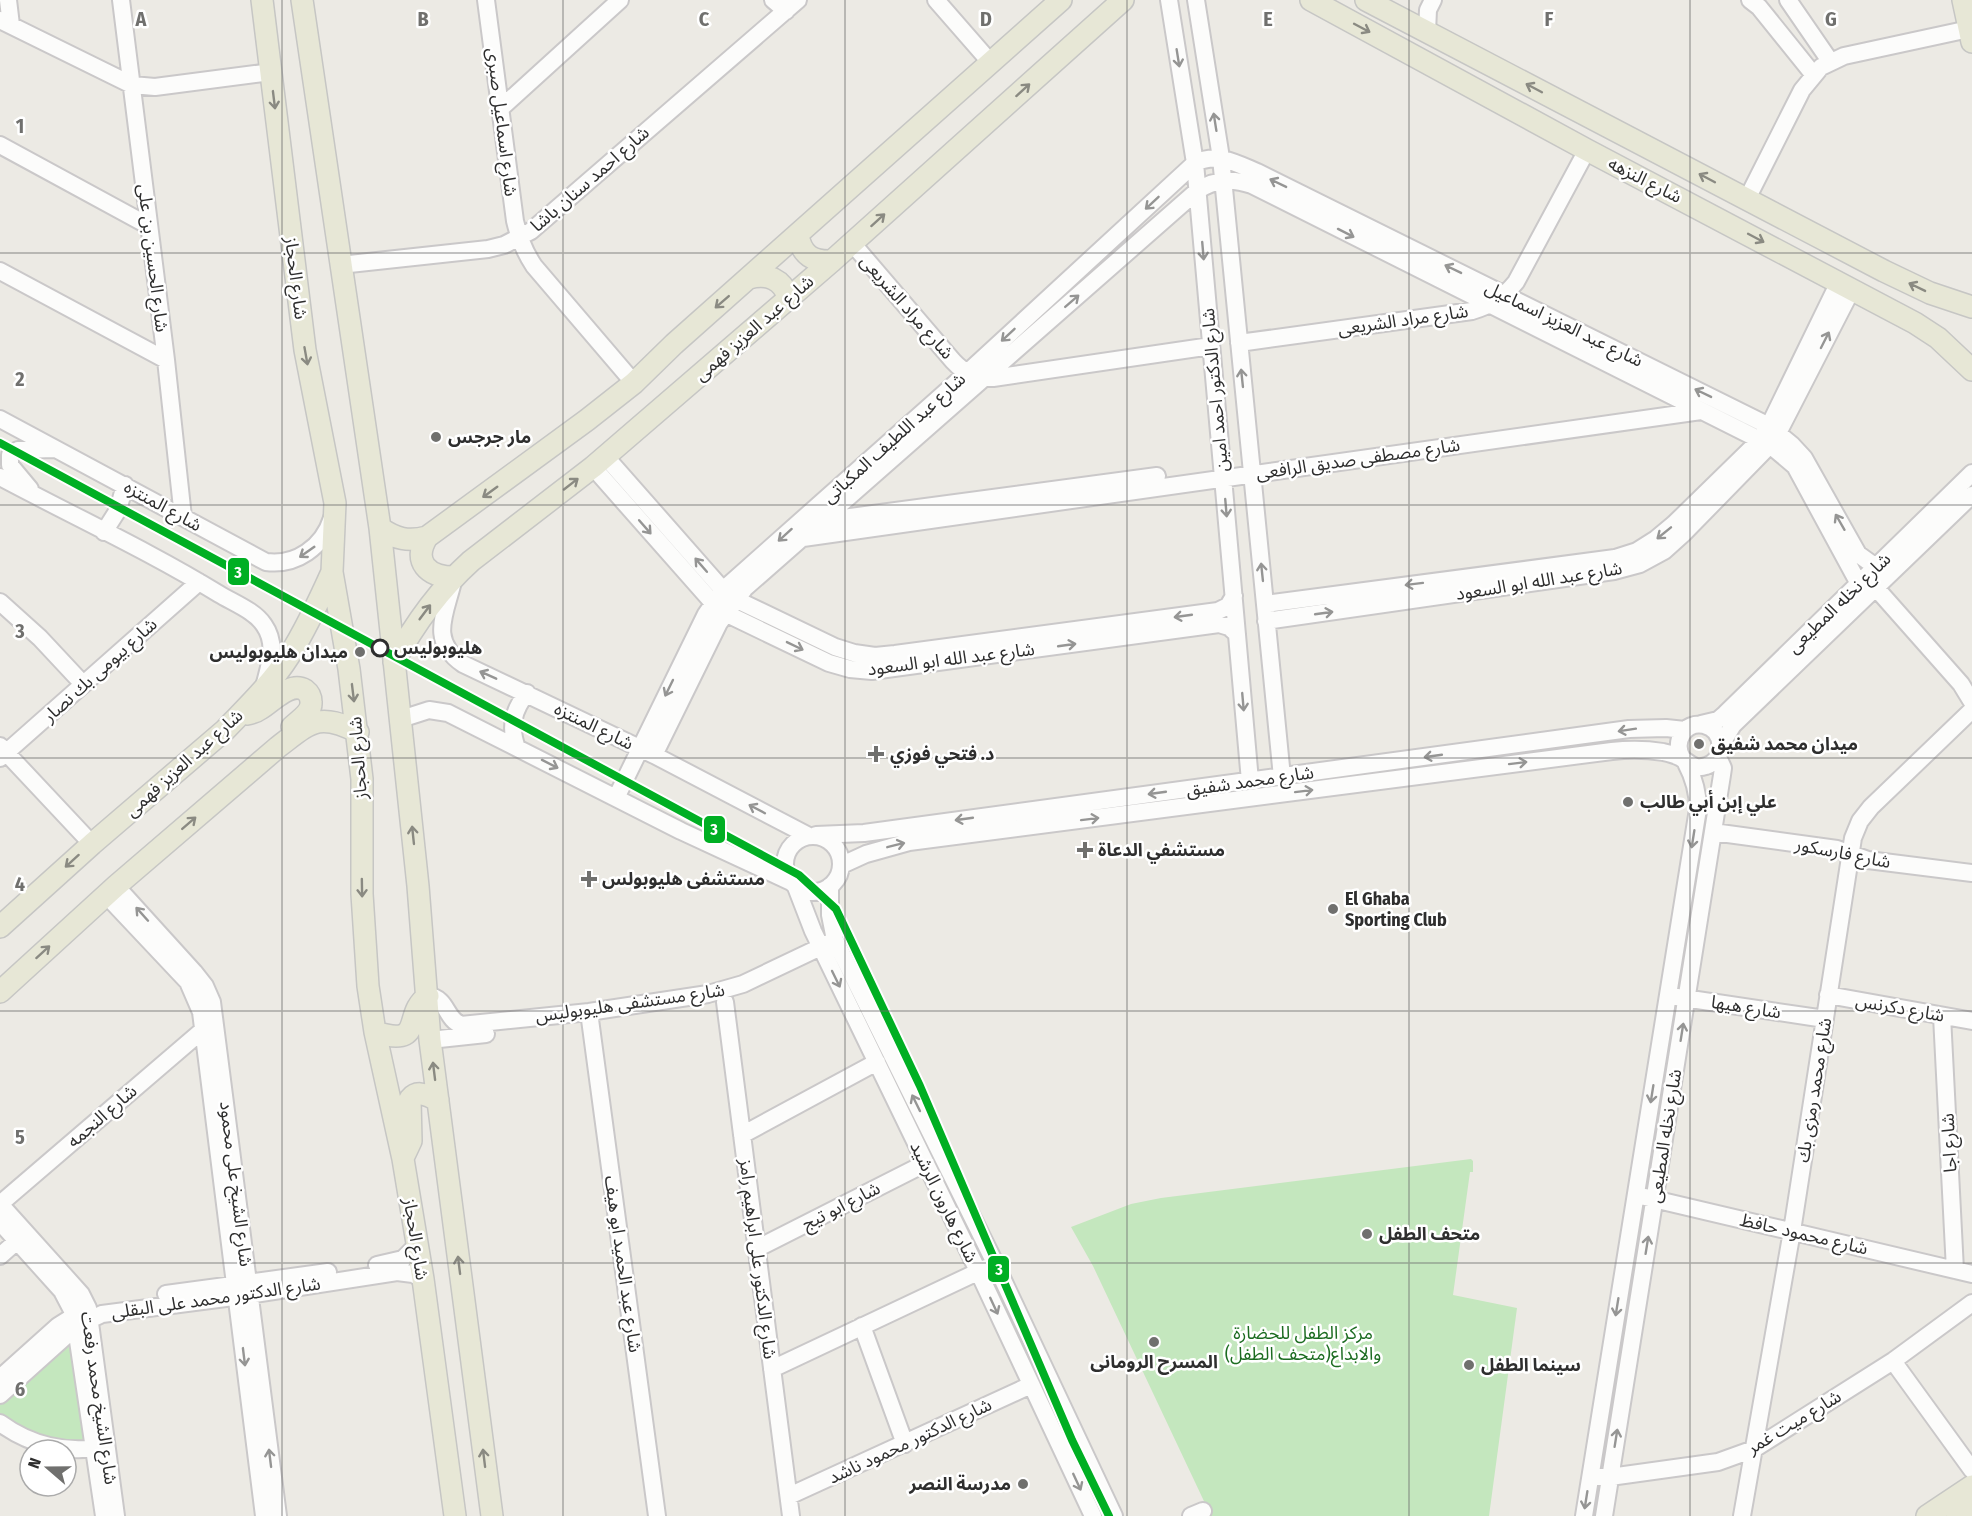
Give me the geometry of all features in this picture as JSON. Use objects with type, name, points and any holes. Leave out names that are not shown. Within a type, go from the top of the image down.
[{"type":"main road","name":"شارع الحجاز","points":[[262,0],[305,350],[335,503],[332,572],[350,669],[358,732],[362,779],[364,940],[375,1032],[403,1159],[423,1279],[455,1516]]},
{"type":"main road","points":[[302,0],[380,528],[428,996],[430,1040],[492,1516]]},
{"type":"main road","points":[[380,528],[402,540],[427,537],[578,427],[634,383],[674,344],[1061,0]]},
{"type":"main road","name":"شارع عبد العزيز فهمى","points":[[394,662],[421,617],[454,577],[471,561],[599,461],[789,298],[1123,0]]},
{"type":"main road","name":"شارع النزهه","points":[[1311,0],[1930,333],[1959,356],[1972,370]]},
{"type":"main road","points":[[1963,0],[1971,36]]},
{"type":"main road","name":"شارع النزهه","points":[[1379,2],[1427,32],[1747,199],[1930,293],[1972,307]]},
{"type":"main road","points":[[798,236],[800,248],[808,257],[819,262],[832,261]]},
{"type":"main road","points":[[749,278],[759,275],[769,276],[785,288],[789,298]]},
{"type":"main road","points":[[427,537],[421,547],[421,560],[428,571],[440,577],[454,577]]},
{"type":"main road","name":"شارع عبد العزيز فهمى","points":[[0,927],[92,844],[225,730],[240,714],[288,658],[313,616],[332,572]]},
{"type":"main road","points":[[240,714],[256,711],[289,689],[296,687],[309,694],[311,707],[307,714],[287,731],[278,747]]},
{"type":"main road","points":[[0,992],[111,890],[304,727],[324,720],[358,732]]},
{"type":"main road","points":[[375,1032],[395,1038],[405,1035],[411,1027],[420,1004],[428,996]]},
{"type":"main road","points":[[403,1159],[411,1141],[410,1099],[414,1094],[421,1093],[438,1100]]},
{"type":"main road","points":[[1927,1516],[1972,1486]]},
{"type":"main road","points":[[1957,1516],[1972,1506]]},
{"type":"street","points":[[8,0],[5,22],[132,85],[155,87],[271,72]]},
{"type":"street","name":"شارع الحسين بن على","points":[[121,0],[150,226],[183,517]]},
{"type":"street","name":"شارع اسماعيل صبرى","points":[[486,0],[519,239],[534,266],[634,383]]},
{"type":"street","points":[[500,109],[605,6],[620,0]]},
{"type":"street","points":[[772,0],[792,5]]},
{"type":"street","points":[[936,0],[991,63]]},
{"type":"street","name":"شارع الدكتور احمد امين","points":[[1170,0],[1195,163],[1250,781]]},
{"type":"street","name":"شارع الدكتور احمد امين","points":[[1196,0],[1221,158],[1282,777]]},
{"type":"street","points":[[1427,32],[1428,10],[1433,0]]},
{"type":"street","points":[[1750,0],[1759,7],[1813,74]]},
{"type":"street","points":[[1788,0],[1830,61]]},
{"type":"street","name":"شارع احمد سنان باشا","points":[[340,265],[488,249],[519,239],[792,5]]},
{"type":"street","points":[[1747,199],[1802,90],[1813,74],[1830,61],[1844,56],[1971,36]]},
{"type":"street","points":[[0,145],[150,226]]},
{"type":"street","name":"شارع مراد الشريعى","points":[[1239,343],[1472,311],[1491,305],[1506,296],[1516,282],[1587,150]]},
{"type":"street","points":[[1195,163],[1203,159],[1221,158]]},
{"type":"street","name":"شارع عبد العزيز اسماعيل","points":[[1221,158],[1257,172],[1506,296],[1769,436],[1804,458],[1858,554],[1876,567]]},
{"type":"street","name":"شارع عبد اللطيف المكباتى","points":[[724,601],[1195,163]]},
{"type":"street","points":[[1197,191],[1223,180]]},
{"type":"street","name":"شارع عبد العزيز اسماعيل","points":[[1223,180],[1252,185],[1694,408],[1769,436],[1794,466],[1859,584]]},
{"type":"street","name":"شارع عبد اللطيف المكباتى","points":[[616,798],[646,751],[706,614],[755,579],[802,538],[816,516],[859,488],[1197,191]]},
{"type":"street","name":"شارع مراد الشريعى","points":[[852,243],[953,362],[967,373],[984,378],[1211,346]]},
{"type":"street","points":[[0,270],[166,360]]},
{"type":"street","name":"شارع عبد الله ابو السعود","points":[[1266,612],[1614,571],[1640,564],[1664,550],[1684,533],[1769,436],[1845,286]]},
{"type":"street","name":"شارع مصطفى صديق الرافعى","points":[[802,538],[1223,473],[1694,408]]},
{"type":"street","name":"شارع المنتزه","points":[[0,419],[125,485],[257,559],[275,563],[300,557],[315,546],[327,531],[335,503]]},
{"type":"street","points":[[36,496],[10,465],[10,455],[18,450],[56,449]]},
{"type":"street","name":"شارع عبد الله ابو السعود","points":[[599,461],[724,601],[829,663],[850,669],[872,671],[1219,624],[1229,627],[1237,634]]},
{"type":"street","name":"شارع مصطفى صديق الرافعى","points":[[816,516],[874,515],[1223,473]]},
{"type":"street","name":"شارع نخله المطيعى","points":[[1604,1516],[1722,775],[1719,751],[1729,720],[1859,584],[1972,473]]},
{"type":"street","points":[[0,477],[199,582],[256,616],[270,637],[272,650],[263,689]]},
{"type":"street","points":[[104,532],[118,510],[125,485]]},
{"type":"street","points":[[859,488],[865,506],[874,515]]},
{"type":"street","name":"شارع نخله المطيعى","points":[[1701,724],[1729,720],[1876,588],[1972,495]]},
{"type":"street","name":"شارع المنتزه","points":[[454,577],[441,626],[447,648],[454,658],[646,751],[812,836]]},
{"type":"street","name":"شارع بيومى بك نصار","points":[[2,752],[199,582]]},
{"type":"street","points":[[1876,588],[1961,684],[1972,702]]},
{"type":"street","name":"شارع عبد الله ابو السعود","points":[[724,601],[835,647],[875,656],[1218,611],[1228,606],[1234,596]]},
{"type":"street","points":[[0,602],[40,638],[83,684]]},
{"type":"street","points":[[517,748],[513,739],[513,719],[527,693]]},
{"type":"street","points":[[400,719],[429,710],[448,713],[616,798],[794,884],[813,892],[830,886],[836,880],[842,865],[835,845],[829,840],[812,836],[792,845],[786,857],[785,870],[794,884]]},
{"type":"street","name":"شارع محمد رمزى بك","points":[[1742,1516],[1792,1231],[1852,838],[1870,807],[1972,710]]},
{"type":"street","points":[[1701,724],[1717,733],[1719,751],[1714,761],[1703,767],[1691,766],[1679,753],[1679,741],[1685,730],[1701,724]]},
{"type":"street","points":[[1659,752],[1664,740],[1660,728]]},
{"type":"street","name":"شارع محمد شفيق","points":[[812,836],[864,832],[1629,729],[1685,730]]},
{"type":"street","name":"شارع محمد شفيق","points":[[842,865],[877,851],[909,842],[1611,751],[1629,749],[1659,752],[1684,760]]},
{"type":"street","points":[[2,752],[92,844]]},
{"type":"street","name":"شارع نخله المطيعى","points":[[1584,1516],[1698,809],[1698,793],[1694,777],[1684,760]]},
{"type":"street","name":"شارع فارسكور","points":[[1713,832],[1837,849],[1868,860],[1972,873]]},
{"type":"street","name":"شارع هارون الرشيد","points":[[794,884],[806,914],[830,948],[995,1263],[1114,1516]]},
{"type":"street","name":"شارع هارون الرشيد","points":[[830,886],[830,948],[877,1062],[1093,1516]]},
{"type":"street","name":"شارع الشيخ على محمود","points":[[111,890],[188,982],[201,1012],[278,1516]]},
{"type":"street","name":"شارع الشيخ على محمود","points":[[111,890],[194,972],[205,986],[212,1002],[264,1516]]},
{"type":"street","name":"شارع مستشفى هليوبوليس","points":[[428,996],[434,996],[442,1002],[451,1019],[461,1025],[589,1017],[726,990],[830,948]]},
{"type":"street","name":"شارع مستشفى هليوبوليس","points":[[430,1040],[589,1017],[725,1002],[758,990],[830,948]]},
{"type":"street","name":"شارع هيها","points":[[1668,995],[1824,1019]]},
{"type":"street","name":"شارع دكرنس","points":[[1828,995],[1972,1020]]},
{"type":"street","name":"شارع الدكتور على ابراهيم رامز","points":[[725,1002],[791,1516]]},
{"type":"street","name":"شارع اجا","points":[[1942,1016],[1955,1270]]},
{"type":"street","name":"شارع عبد الحميد ابو هيف","points":[[589,1017],[657,1516]]},
{"type":"street","name":"شارع النجمه","points":[[0,1204],[204,1029]]},
{"type":"street","points":[[742,1134],[877,1062]]},
{"type":"street","name":"شارع ابو تيج","points":[[756,1249],[926,1163]]},
{"type":"street","name":"شارع محمود حافظ","points":[[1635,1195],[1972,1274]]},
{"type":"street","name":"شارع الشيخ محمد رفعت","points":[[0,1204],[81,1294],[82,1317],[100,1447],[104,1516]]},
{"type":"street","name":"شارع الشيخ محمد رفعت","points":[[0,1222],[62,1291],[82,1317]]},
{"type":"street","points":[[0,1256],[17,1241]]},
{"type":"street","name":"شارع الدكتور محمد على البقلى","points":[[0,1378],[82,1317],[396,1262],[403,1259],[417,1245]]},
{"type":"street","points":[[772,1369],[995,1263]]},
{"type":"street","name":"شارع الدكتور محمد على البقلى","points":[[242,1290],[397,1272],[413,1274],[423,1279]]},
{"type":"street","name":"شارع ميت غمر","points":[[1590,1476],[1610,1477],[1718,1462],[1754,1449],[1893,1361],[1972,1303]]},
{"type":"street","name":"شارع الدكتور محمد على البقلى","points":[[0,1395],[82,1317]]},
{"type":"street","points":[[862,1326],[905,1444]]},
{"type":"street","points":[[1893,1361],[1972,1470]]},
{"type":"street","name":"شارع الدكتور محمود ناشد","points":[[789,1496],[1031,1385]]},
{"type":"street","points":[[0,1423],[18,1435],[43,1445],[59,1448],[100,1447]]},
{"type":"street","name":"شارع الشيخ محمد رفعت","points":[[100,1447],[116,1516]]},
{"type":"green space","name":"مركز الطفل للحضارة والابداع(متحف الطفل)","points":[[1471,1159],[1473,1172],[1470,1172],[1453,1295],[1517,1308],[1489,1516],[1211,1516],[1093,1266],[1071,1227],[1131,1204],[1161,1198]]},
{"type":"green space","points":[[77,1326],[94,1448],[78,1449],[78,1438],[44,1438],[0,1423],[0,1395]]},
{"type":"transit line","name":"3","points":[[0,443],[799,875],[836,909],[920,1086],[1072,1440],[1109,1516]]},
{"type":"place","name":"مار جرجس","points":[[436,437]]},
{"type":"place","name":"هليوبوليس","points":[[380,648]]},
{"type":"place","name":"ميدان هليوبوليس","points":[[360,652]]},
{"type":"place","name":"ميدان محمد شفيق","points":[[1699,744]]},
{"type":"place","name":"د. فتحي فوزي","points":[[876,754]]},
{"type":"place","name":"علي إبن أبي طالب","points":[[1628,802]]},
{"type":"place","name":"مستشفي الدعاة","points":[[1085,850]]},
{"type":"place","name":"مستشفى هليوبولس","points":[[589,879]]},
{"type":"place","name":"El Ghaba Sporting Club","points":[[1333,909]]},
{"type":"place","name":"متحف الطفل","points":[[1367,1234]]},
{"type":"place","name":"المسرح الرومانى","points":[[1154,1342]]},
{"type":"place","name":"سينما الطفل","points":[[1469,1365]]},
{"type":"place","name":"مدرسة النصر","points":[[1023,1484]]}]
